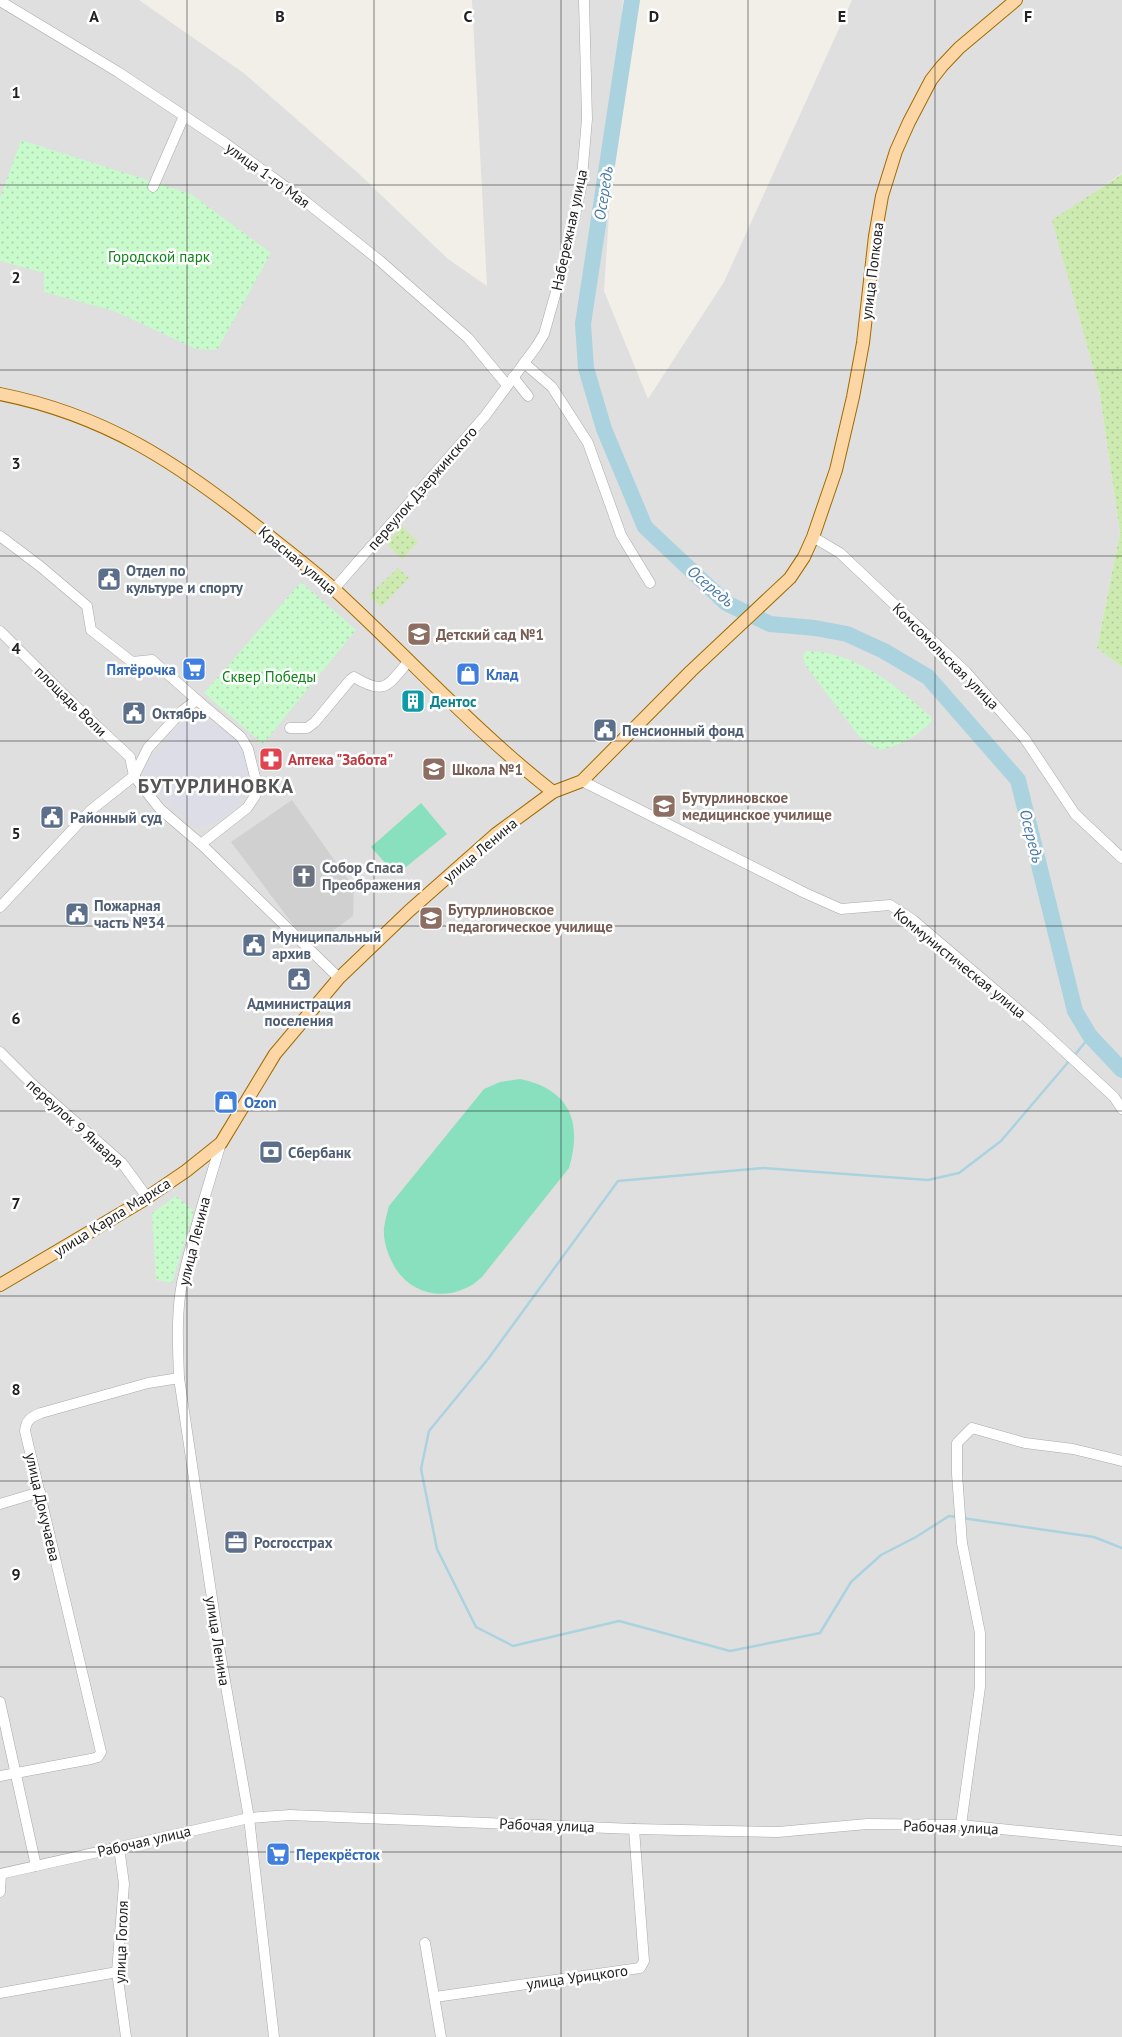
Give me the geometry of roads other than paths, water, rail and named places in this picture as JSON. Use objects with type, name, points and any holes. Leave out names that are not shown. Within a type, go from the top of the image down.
[{"type":"main road","name":"улица Попкова","points":[[714,650],[790,578],[804,557],[813,537],[836,470],[853,397],[863,343],[875,236],[882,196],[896,151],[908,122],[942,66],[959,48],[1016,0]]},
{"type":"main road","name":"Красная улица","points":[[0,394],[65,411],[123,435],[164,458],[217,494],[334,589],[408,662],[534,777],[554,792]]},
{"type":"main road","name":"улица Ленина","points":[[221,1143],[275,1054],[339,978],[409,911],[496,834],[554,792],[582,781],[714,650]]},
{"type":"main road","name":"улица Карла Маркса","points":[[0,1285],[147,1197],[186,1171],[221,1143]]},
{"type":"street","name":"Набережная улица","points":[[510,381],[544,334],[563,267],[581,188],[587,119],[584,0]]},
{"type":"street","name":"улица 1-го Мая","points":[[0,1],[118,72],[301,198],[379,260],[468,338],[510,381],[528,396]]},
{"type":"street","points":[[153,187],[184,116]]},
{"type":"street","points":[[524,363],[552,387],[588,443],[621,535],[650,583]]},
{"type":"street","name":"переулок Дзержинского","points":[[334,589],[485,416],[510,381]]},
{"type":"street","points":[[0,536],[41,567],[86,606],[91,630],[132,662],[152,660],[241,737],[248,749],[255,777],[256,796],[247,808],[201,844]]},
{"type":"street","name":"Комсомольская улица","points":[[813,537],[845,558],[966,672],[1025,739],[1075,814],[1122,858]]},
{"type":"street","name":"площадь Воли","points":[[0,631],[130,756],[134,776],[160,809],[201,844],[339,978]]},
{"type":"street","points":[[290,728],[307,728],[315,722],[354,677],[372,687],[382,687],[392,680],[408,662]]},
{"type":"street","points":[[0,907],[91,810],[134,776],[148,748],[182,711],[196,700]]},
{"type":"street","name":"Коммунистическая улица","points":[[582,781],[804,893],[842,909],[890,905],[913,920],[1065,1050],[1114,1097],[1122,1109]]},
{"type":"street","name":"переулок 9 Января","points":[[0,1052],[31,1083],[122,1163],[147,1197]]},
{"type":"street","name":"улица Ленина","points":[[221,1143],[182,1284],[178,1339],[179,1378],[220,1652],[248,1818],[274,2037]]},
{"type":"street","name":"улица Докучаева","points":[[16,1773],[94,1759],[100,1755],[100,1747],[25,1431],[28,1420],[41,1413],[148,1383],[179,1378]]},
{"type":"street","points":[[961,1825],[980,1687],[980,1634],[962,1542],[957,1474],[957,1444],[972,1428],[1025,1444],[1072,1449],[1122,1461]]},
{"type":"street","points":[[0,1504],[40,1492]]},
{"type":"street","points":[[0,1702],[36,1866]]},
{"type":"street","points":[[0,1776],[16,1773]]},
{"type":"street","name":"Рабочая улица","points":[[0,1874],[248,1818],[290,1815],[634,1829],[778,1832],[867,1824],[961,1825],[1122,1841]]},
{"type":"street","name":"улица Урицкого","points":[[435,1997],[640,1968],[644,1961],[634,1829]]},
{"type":"street","name":"улица Гоголя","points":[[119,1846],[124,1884],[117,1972],[126,2037]]},
{"type":"street","points":[[0,1874],[0,1892]]},
{"type":"street","points":[[425,1943],[441,2037]]},
{"type":"street","points":[[0,1993],[117,1972]]},
{"type":"waterway","name":"Осередь","points":[[632,0],[583,324],[586,368],[604,429],[645,527],[726,603],[770,624],[815,628],[847,634],[884,651],[928,677],[1018,780],[1075,1011],[1090,1036],[1122,1070]]},
{"type":"waterway","points":[[1074,1056],[1090,1036]]},
{"type":"waterway","points":[[957,1517],[949,1516],[916,1537],[881,1555],[851,1582],[820,1633],[730,1651],[619,1621],[513,1646],[476,1627],[437,1549],[421,1469],[429,1431],[488,1359],[618,1181],[763,1168],[928,1180],[959,1173],[1001,1141],[1070,1060]]},
{"type":"waterway","points":[[962,1518],[1094,1537],[1122,1548]]},
{"type":"place","name":"Отдел по культуре и спорту","points":[[109,579]]},
{"type":"place","name":"Детский сад №1","points":[[419,634]]},
{"type":"place","name":"Пятёрочка","points":[[194,669]]},
{"type":"place","name":"Клад","points":[[468,674]]},
{"type":"place","name":"Дентос","points":[[413,701]]},
{"type":"place","name":"Октябрь","points":[[134,713]]},
{"type":"place","name":"Пенсионный фонд","points":[[605,730]]},
{"type":"place","name":"Аптека \"Забота\"","points":[[271,759]]},
{"type":"place","name":"Школа №1","points":[[434,769]]},
{"type":"place","name":"Бутурлиновское медицинское училище","points":[[664,806]]},
{"type":"place","name":"Районный суд","points":[[52,817]]},
{"type":"place","name":"Собор Спаса Преображения","points":[[304,876]]},
{"type":"place","name":"Пожарная часть №34","points":[[77,914]]},
{"type":"place","name":"Бутурлиновское педагогическое училище","points":[[431,918]]},
{"type":"place","name":"Муниципальный архив","points":[[254,945]]},
{"type":"place","name":"Администрация поселения","points":[[299,979]]},
{"type":"place","name":"Ozon","points":[[226,1102]]},
{"type":"place","name":"Сбербанк","points":[[271,1152]]},
{"type":"place","name":"Росгосстрах","points":[[236,1542]]},
{"type":"place","name":"Перекрёсток","points":[[278,1854]]},
{"type":"district","name":"БУТУРЛИНОВКА","points":[[216,786]]},
{"type":"park label","name":"Городской парк","points":[[159,256]]},
{"type":"park label","name":"Сквер Победы","points":[[269,676]]}]
